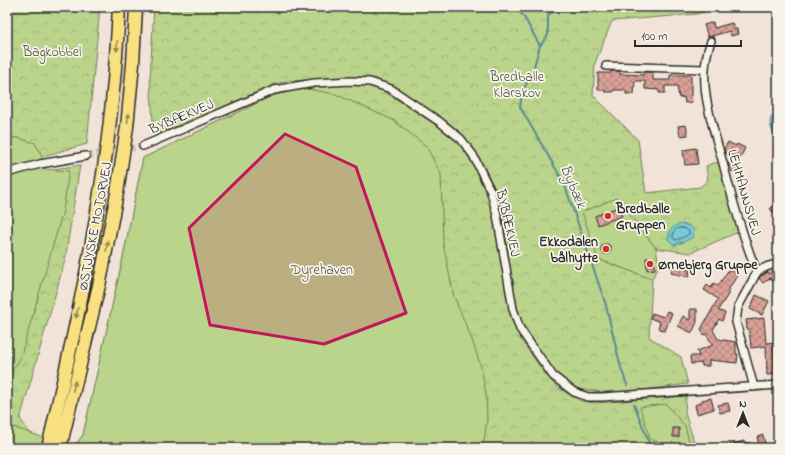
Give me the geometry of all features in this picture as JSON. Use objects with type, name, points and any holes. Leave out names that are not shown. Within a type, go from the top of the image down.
[{"type":"highway","name":"ØSTJYSKE MOTORVEJ","points":[[60,448],[59,423],[100,194],[114,86],[119,7]]},
{"type":"highway","name":"ØSTJYSKE MOTORVEJ","points":[[48,448],[59,423],[101,277],[117,193],[127,127],[133,64],[136,7]]},
{"type":"street","name":"LEHMANNSVEJ","points":[[711,41],[706,52],[704,69],[708,107],[735,209],[757,272]]},
{"type":"street","points":[[606,66],[704,69]]},
{"type":"street","name":"BYBÆKVEJ","points":[[143,146],[274,90],[314,83],[351,81],[370,82],[391,89],[440,122],[461,139],[473,155],[491,192],[497,215],[513,309],[520,329],[553,376],[574,392],[588,397],[778,385]]},
{"type":"street","points":[[7,173],[40,164],[86,156]]},
{"type":"street","points":[[754,387],[748,362],[737,330],[736,322],[738,307],[757,272],[774,264],[778,265]]},
{"type":"highlighted area","points":[[285,134],[356,167],[406,313],[324,344],[210,325],[189,228]]},
{"type":"green space","name":"Bagkobbel","points":[[7,7],[100,7],[87,144],[7,167]]},
{"type":"green space","name":"Bredballe Klarskov","points":[[154,7],[723,7],[697,14],[612,21],[595,63],[593,95],[638,140],[646,193],[700,187],[708,180],[706,166],[713,163],[720,163],[723,180],[738,232],[690,253],[656,248],[616,198],[598,259],[652,279],[649,337],[681,357],[688,384],[614,394],[579,389],[567,383],[555,373],[543,357],[518,313],[513,290],[504,222],[497,193],[480,159],[463,138],[386,83],[365,77],[287,81],[273,85],[196,119],[154,135],[150,79]]},
{"type":"green space","name":"Dyrehaven","points":[[334,84],[365,84],[379,88],[447,132],[463,147],[474,166],[491,203],[512,321],[520,338],[544,373],[558,388],[581,401],[596,403],[686,396],[685,413],[696,448],[73,448],[83,435],[124,253],[143,158],[272,96],[302,88]]},
{"type":"green space","name":"Dyrehaven","points":[[302,88],[335,94],[393,120],[426,146],[441,174],[443,244],[454,297],[471,337],[481,367],[486,394],[487,420],[483,448],[73,448],[83,435],[124,253],[143,158],[272,96]]},
{"type":"green space","points":[[7,137],[18,138],[35,143],[41,154],[45,169],[69,171],[63,211],[20,359],[7,378]]},
{"type":"green space","points":[[80,165],[65,260],[20,419],[32,435],[73,448],[7,448],[7,178],[16,175]]},
{"type":"green space","points":[[616,198],[656,248],[659,266],[652,279],[598,259],[582,212]]},
{"type":"green space","points":[[666,404],[685,426],[691,448],[674,448],[650,439],[640,407]]},
{"type":"green space","points":[[7,425],[73,448],[7,448]]},
{"type":"water","points":[[778,114],[778,141],[770,123],[771,117]]},
{"type":"water","points":[[683,224],[690,226],[694,230],[693,237],[674,245],[668,239],[670,232],[674,226]]},
{"type":"building","points":[[713,22],[714,28],[732,23],[734,29],[737,29],[738,34],[731,36],[730,31],[708,37],[704,25]]},
{"type":"building","points":[[611,71],[620,71],[620,74],[643,75],[643,72],[653,72],[653,80],[670,80],[670,75],[691,75],[692,102],[685,103],[684,97],[679,98],[677,86],[665,86],[665,93],[659,93],[659,90],[645,89],[645,81],[635,81],[634,94],[626,94],[626,90],[613,90],[613,92],[605,92],[605,90],[598,90],[598,73],[611,73]]},
{"type":"building","points":[[686,125],[688,135],[680,136],[678,126]]},
{"type":"building","points":[[728,142],[745,148],[737,164],[739,167],[732,172],[728,164],[736,158],[725,153],[724,149]]},
{"type":"building","points":[[696,148],[698,164],[685,165],[683,150]]},
{"type":"building","points":[[778,201],[778,217],[770,209]]},
{"type":"building","name":"Bredballe Gruppen","points":[[618,207],[622,216],[598,225],[595,216]]},
{"type":"building","name":"Ekkodalen bålhytte","points":[[606,244],[611,249],[606,254],[601,249]]},
{"type":"building","name":"Ørnebjerg Gruppe","points":[[646,258],[654,258],[655,269],[647,270]]},
{"type":"building","points":[[672,266],[690,270],[689,277],[671,273]]},
{"type":"building","points":[[729,269],[738,274],[727,292],[729,293],[718,310],[725,313],[722,321],[719,319],[713,330],[718,339],[736,342],[736,354],[738,354],[737,363],[709,360],[709,366],[702,366],[702,363],[691,364],[690,356],[699,356],[697,351],[713,345],[701,329],[718,299],[704,290],[707,285],[711,288],[714,283],[718,286]]},
{"type":"building","points":[[775,270],[778,270],[778,282],[775,284],[770,278],[763,283],[759,278],[768,272],[769,274]]},
{"type":"building","points":[[756,295],[769,301],[762,315],[750,309]]},
{"type":"building","points":[[690,309],[697,309],[697,322],[692,333],[678,326],[683,316],[690,320]]},
{"type":"building","points":[[667,311],[672,313],[665,331],[658,328],[660,322],[650,318],[652,313],[664,317]]},
{"type":"building","points":[[764,318],[766,343],[776,342],[777,347],[774,348],[775,365],[777,365],[778,374],[767,375],[766,346],[751,348],[749,329],[747,329],[746,320]]},
{"type":"building","points":[[711,398],[714,409],[697,414],[695,405],[702,402],[702,400]]},
{"type":"building","points":[[728,403],[730,411],[720,413],[718,405]]},
{"type":"building","points":[[673,428],[679,428],[679,437],[673,437]]},
{"type":"building","points":[[763,435],[766,448],[725,448],[725,446],[744,441],[759,445],[757,437]]},
{"type":"waterway","points":[[516,7],[524,17],[540,46]]},
{"type":"waterway","name":"Bybæk","points":[[558,7],[548,15],[548,35],[540,46],[532,73],[522,92],[520,107],[564,183],[605,302],[621,368],[627,385]]},
{"type":"waterway","name":"Bybæk","points":[[634,404],[651,448]]},
{"type":"tunnel","points":[[86,156],[143,146]]},
{"type":"place","name":"Bredballe Gruppen","points":[[608,216]]},
{"type":"place","name":"Ekkodalen bålhytte","points":[[606,249]]},
{"type":"place","name":"Ørnebjerg Gruppe","points":[[650,264]]}]
